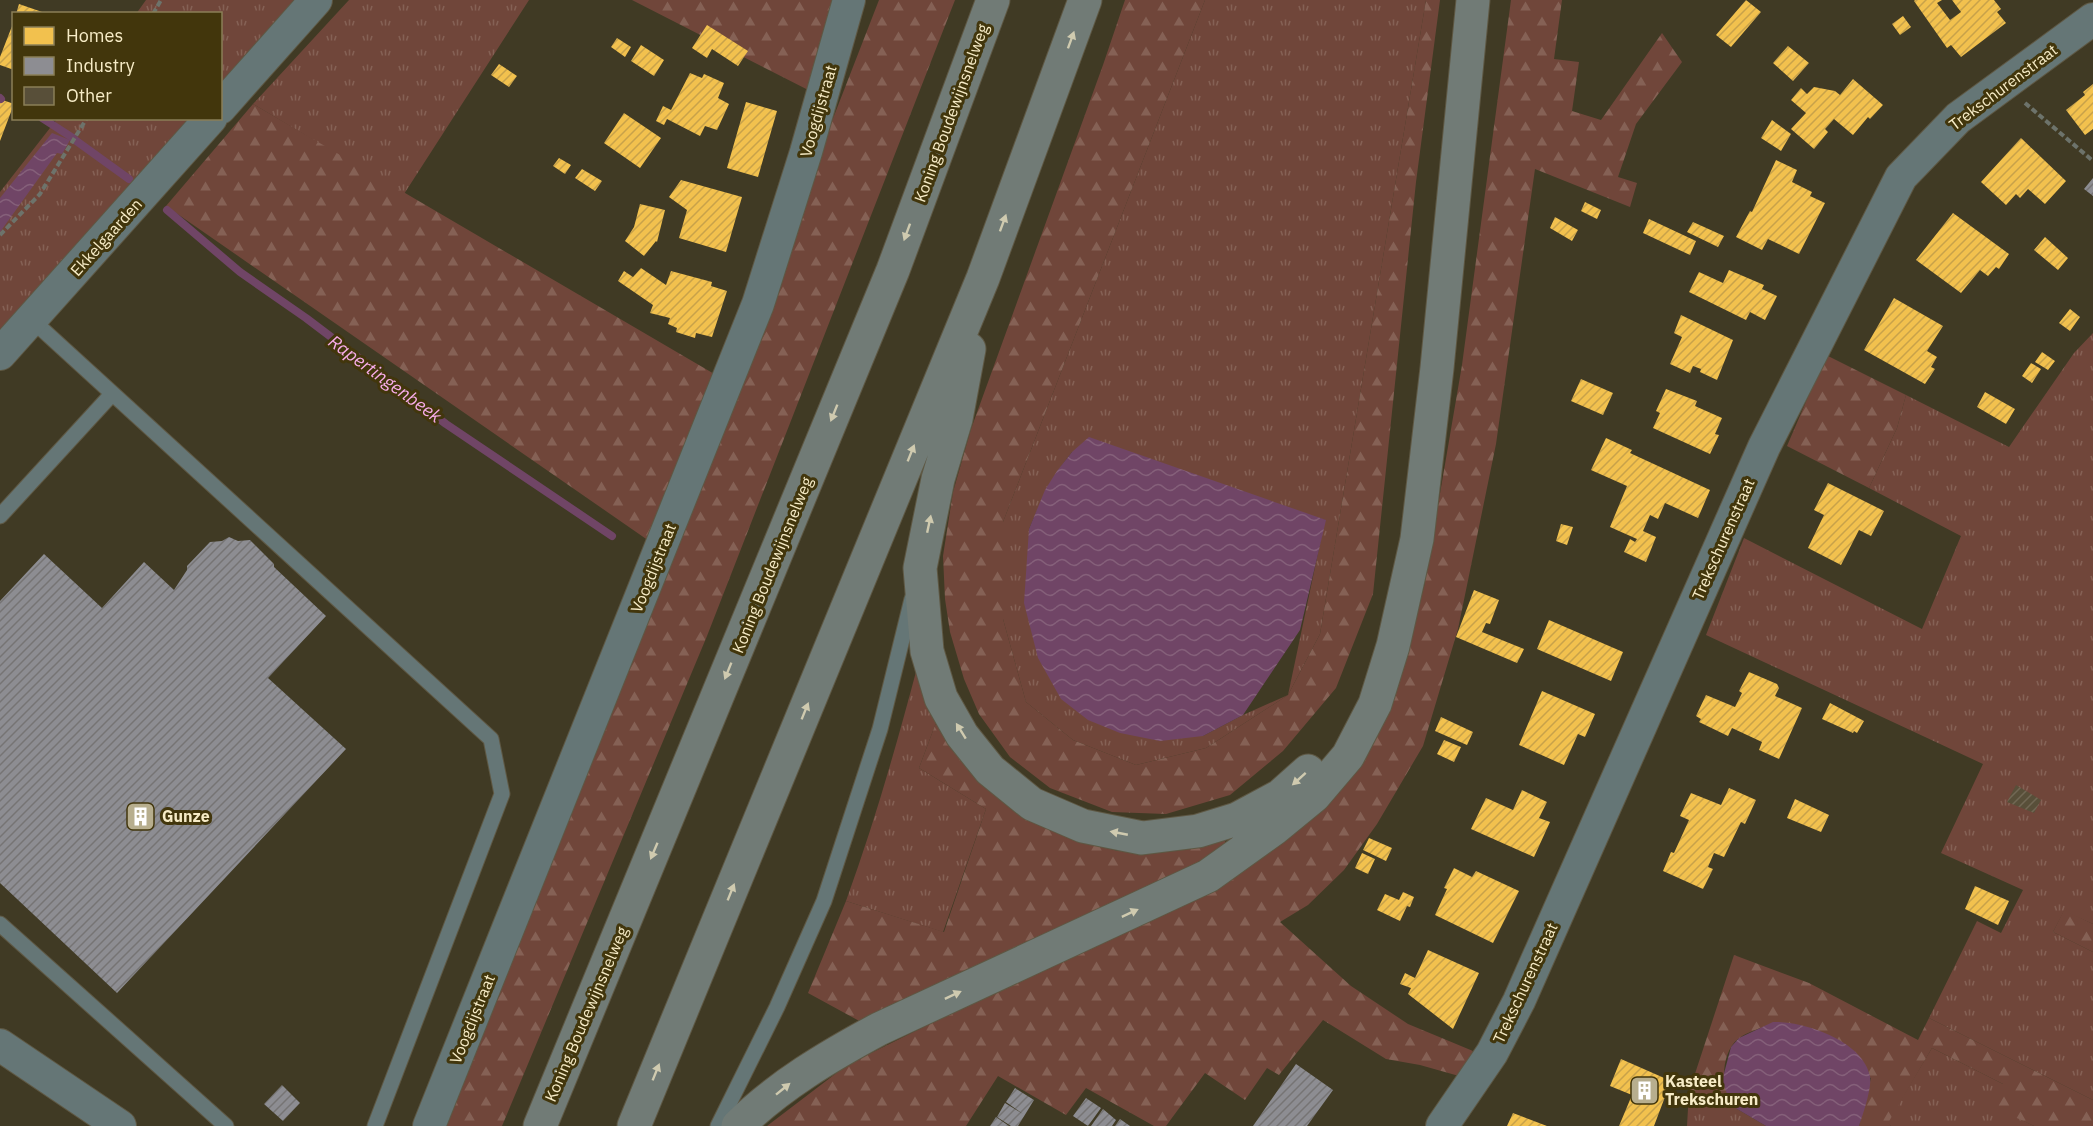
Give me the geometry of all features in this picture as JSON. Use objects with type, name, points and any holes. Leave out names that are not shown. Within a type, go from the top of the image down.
[{"type":"highway","name":"Koning Boudewijnsnelweg","points":[[540,1126],[892,270],[993,0]]},
{"type":"highway","points":[[634,1126],[983,278],[1085,0]]},
{"type":"highway","points":[[738,1126],[792,1082],[834,1054],[879,1029],[1208,876],[1314,796],[1348,756],[1375,704],[1394,646],[1417,539],[1437,368],[1473,0]]},
{"type":"highway","points":[[983,278],[956,419],[938,479],[920,568],[927,651],[941,698],[962,735],[990,770],[1032,804],[1083,826],[1142,838],[1198,831],[1237,819],[1280,796],[1307,772],[1351,717],[1394,646]]},
{"type":"street","points":[[222,106],[316,0]]},
{"type":"street","name":"Voogdijstraat","points":[[429,1126],[758,304],[806,152],[849,0]]},
{"type":"street","name":"Trekschurenstraat","points":[[1442,1126],[1492,1053],[1519,1001],[1764,447],[1901,177],[1958,118],[2093,19]]},
{"type":"street","name":"Ekkelgaarden","points":[[0,354],[209,120]]},
{"type":"street","points":[[0,1045],[120,1126]]},
{"type":"lane","points":[[32,320],[491,739],[502,794],[375,1126]]},
{"type":"lane","points":[[0,516],[112,394]]},
{"type":"lane","points":[[718,1126],[777,1007],[824,901],[880,729],[920,568]]},
{"type":"lane","points":[[0,924],[226,1126]]},
{"type":"path","points":[[2005,85],[2093,161]]},
{"type":"path","points":[[0,235],[40,194],[86,120]]},
{"type":"green space","points":[[146,0],[296,0],[222,84],[222,12],[137,12]]},
{"type":"green space","points":[[349,0],[529,0],[404,194],[253,104]]},
{"type":"green space","points":[[632,0],[854,0],[820,96]]},
{"type":"green space","points":[[879,0],[955,0],[707,636],[502,1126],[445,1126],[635,628]]},
{"type":"green space","points":[[1125,0],[1205,0],[1003,522],[1003,619],[1026,702],[1073,740],[1136,765],[1206,748],[1288,695],[1320,634],[1426,0],[1440,0],[1416,182],[1373,594],[1336,688],[1283,751],[1230,795],[1166,814],[1112,812],[1050,788],[1010,757],[979,714],[964,679],[950,632],[945,599],[943,556],[953,492],[971,429]]},
{"type":"green space","points":[[1205,0],[1426,0],[1320,634],[1288,695],[1206,748],[1136,765],[1073,740],[1026,702],[1003,619],[1003,522]],"holes":[[[1072,452],[1325,520],[1288,695],[1203,736],[1029,529],[1053,480]]]},
{"type":"green space","points":[[1511,0],[1562,0],[1554,59],[1579,62],[1572,111],[1601,120],[1662,33],[1682,62],[1636,124],[1618,177],[1637,183],[1630,207],[1535,169],[1496,444],[1458,629],[1423,746],[1377,824],[1344,870],[1308,905],[1280,922],[1351,986],[1408,1024],[1473,1051],[1459,1076],[1420,1065],[1386,1059],[1323,1020],[1279,1075],[1267,1068],[1245,1100],[1205,1073],[1166,1126],[1154,1126],[1086,1088],[1066,1115],[998,1076],[966,1126],[767,1126],[847,1065],[1234,873],[1392,692],[1424,587],[1462,365]]},
{"type":"green space","points":[[253,104],[716,375],[652,543],[166,206]]},
{"type":"green space","points":[[56,120],[189,120],[0,331],[0,192]]},
{"type":"green space","points":[[2093,333],[2093,924],[2064,911],[2053,932],[2093,952],[2093,1100],[1929,1018],[1977,921],[2001,933],[2023,890],[1941,853],[1983,764],[1706,635],[1744,538],[1922,629],[1961,536],[1869,488],[1897,428],[1906,395],[2009,447],[2074,353]]},
{"type":"green space","points":[[1826,355],[1906,395],[1897,428],[1869,488],[1787,446]]},
{"type":"green space","points":[[917,668],[937,720],[919,768],[986,809],[943,932],[846,901],[884,785]]},
{"type":"green space","points":[[937,720],[1077,840],[1118,851],[1168,849],[1224,839],[1227,845],[1179,873],[863,1023],[808,993],[846,901],[944,932],[986,809],[919,768]]},
{"type":"green space","points":[[2064,910],[2093,924],[2093,952],[2053,932]]},
{"type":"green space","points":[[1734,955],[1809,983],[1918,1040],[1929,1018],[2093,1100],[2093,1126],[2034,1126],[1991,1106],[2003,1084],[1932,1048],[1888,1123],[1891,1126],[1859,1126],[1871,1078],[1760,1028],[1740,1037],[1733,1044],[1727,1056],[1724,1071],[1727,1092],[1689,1092]]},
{"type":"green space","points":[[1932,1048],[2003,1084],[2018,1118],[2034,1126],[1891,1126],[1887,1123]]},
{"type":"green space","points":[[1689,1092],[1727,1092],[1732,1106],[1766,1126],[1687,1126]]},
{"type":"water","points":[[52,133],[70,140],[62,154],[57,153],[0,232],[0,198]]},
{"type":"water","points":[[1089,437],[1326,520],[1300,630],[1243,715],[1203,736],[1160,741],[1120,733],[1088,720],[1061,699],[1038,658],[1024,603],[1029,529],[1045,490],[1057,471],[1072,452]]},
{"type":"water","points":[[1773,1022],[1815,1029],[1844,1043],[1856,1053],[1865,1064],[1870,1076],[1867,1101],[1859,1126],[1766,1126],[1732,1106],[1722,1081],[1731,1047],[1739,1038]]},
{"type":"building: Homes","points":[[1746,0],[1761,12],[1731,47],[1716,35]]},
{"type":"building: Homes","points":[[1915,0],[1942,0],[1937,3],[1950,20],[1961,12],[1952,0],[1994,0],[2001,9],[1997,12],[2006,23],[1961,57],[1951,45],[1947,48]]},
{"type":"building: Homes","points":[[19,4],[42,12],[17,12]]},
{"type":"building: Homes","points":[[1903,16],[1911,27],[1900,35],[1892,24]]},
{"type":"building: Homes","points":[[707,25],[748,51],[738,66],[712,49],[707,58],[692,48]]},
{"type":"building: Homes","points":[[12,26],[12,69],[0,65],[0,57]]},
{"type":"building: Homes","points":[[617,38],[631,47],[625,57],[611,47]]},
{"type":"building: Homes","points":[[641,45],[664,60],[654,76],[631,61]]},
{"type":"building: Homes","points":[[1788,46],[1809,63],[1793,81],[1773,63]]},
{"type":"building: Homes","points":[[499,64],[517,76],[509,87],[491,75]]},
{"type":"building: Homes","points":[[690,73],[702,78],[704,74],[724,83],[718,98],[729,104],[717,130],[705,126],[700,136],[667,119],[664,125],[656,121],[663,106],[671,110]]},
{"type":"building: Homes","points":[[1853,79],[1883,105],[1870,119],[1868,117],[1853,135],[1834,119],[1825,129],[1828,132],[1814,149],[1791,129],[1806,113],[1791,100],[1801,88],[1807,94],[1814,87],[1835,91],[1840,95]]},
{"type":"building: Homes","points":[[2093,84],[2093,129],[2085,135],[2066,110],[2085,95],[2083,92]]},
{"type":"building: Homes","points":[[0,99],[12,103],[12,109],[0,141]]},
{"type":"building: Homes","points":[[746,102],[777,111],[758,177],[727,168]]},
{"type":"building: Homes","points":[[624,113],[661,138],[640,168],[604,143]]},
{"type":"building: Homes","points":[[1772,120],[1791,134],[1781,151],[1761,138]]},
{"type":"building: Homes","points":[[2021,138],[2066,181],[2045,204],[2028,189],[2020,198],[2016,194],[2006,205],[1981,182]]},
{"type":"building: Homes","points":[[559,158],[571,165],[565,174],[553,166]]},
{"type":"building: Homes","points":[[1776,160],[1797,170],[1792,182],[1812,192],[1810,196],[1825,203],[1799,254],[1768,239],[1762,250],[1736,237],[1750,211],[1752,212]]},
{"type":"building: Homes","points":[[582,169],[602,181],[595,191],[575,178]]},
{"type":"building: Homes","points":[[681,180],[742,197],[726,252],[679,238],[687,210],[669,197]]},
{"type":"building: Homes","points":[[1585,202],[1601,210],[1597,219],[1581,211]]},
{"type":"building: Homes","points":[[640,204],[665,210],[657,242],[644,256],[625,241],[634,227]]},
{"type":"building: Homes","points":[[1953,213],[2009,254],[1999,269],[1996,267],[1988,276],[1980,270],[1961,293],[1916,260]]},
{"type":"building: Homes","points":[[1555,217],[1578,230],[1572,241],[1550,228]]},
{"type":"building: Homes","points":[[1649,219],[1696,241],[1690,255],[1643,233]]},
{"type":"building: Homes","points":[[1693,222],[1724,236],[1718,247],[1687,232]]},
{"type":"building: Homes","points":[[2045,237],[2068,258],[2058,270],[2034,250]]},
{"type":"building: Homes","points":[[641,268],[666,285],[671,271],[712,282],[711,286],[727,291],[712,337],[696,333],[695,338],[676,332],[677,328],[668,324],[670,318],[650,313],[653,305],[618,281],[624,271],[633,277]]},
{"type":"building: Homes","points":[[1729,270],[1764,285],[1762,289],[1777,296],[1765,320],[1750,312],[1746,320],[1689,292],[1699,272],[1723,283]]},
{"type":"building: Homes","points":[[1894,298],[1943,326],[1927,351],[1937,357],[1931,367],[1935,369],[1925,384],[1864,350]]},
{"type":"building: Homes","points":[[2070,309],[2080,317],[2070,331],[2059,323]]},
{"type":"building: Homes","points":[[1681,315],[1733,340],[1717,380],[1693,366],[1690,373],[1670,364],[1682,337],[1674,333]]},
{"type":"building: Homes","points":[[2042,352],[2055,361],[2048,370],[2035,362]]},
{"type":"building: Homes","points":[[2031,363],[2041,369],[2032,383],[2022,376]]},
{"type":"building: Homes","points":[[1581,379],[1613,393],[1603,415],[1571,401]]},
{"type":"building: Homes","points":[[1666,389],[1697,401],[1695,406],[1722,418],[1715,434],[1719,435],[1710,454],[1653,428],[1660,413],[1656,411]]},
{"type":"building: Homes","points":[[1985,392],[2015,409],[2006,424],[1977,407]]},
{"type":"building: Homes","points":[[1606,438],[1632,450],[1630,453],[1710,490],[1698,518],[1665,503],[1658,519],[1650,515],[1643,531],[1656,537],[1646,562],[1624,552],[1630,539],[1635,542],[1637,539],[1610,527],[1627,486],[1591,470]]},
{"type":"building: Homes","points":[[1828,483],[1884,511],[1871,536],[1859,530],[1841,565],[1808,548],[1824,515],[1814,510]]},
{"type":"building: Homes","points":[[1561,524],[1573,527],[1567,545],[1556,541]]},
{"type":"building: Homes","points":[[1474,590],[1499,600],[1490,624],[1486,623],[1482,632],[1524,649],[1517,663],[1456,637]]},
{"type":"building: Homes","points":[[1549,620],[1623,652],[1611,681],[1537,649]]},
{"type":"building: Homes","points":[[1749,672],[1777,684],[1779,688],[1775,696],[1802,708],[1779,759],[1759,750],[1762,742],[1732,728],[1728,736],[1699,722],[1701,719],[1696,716],[1706,695],[1735,707],[1742,693],[1739,691]]},
{"type":"building: Homes","points":[[1542,691],[1595,714],[1585,737],[1578,734],[1564,765],[1519,745]]},
{"type":"building: Homes","points":[[1830,703],[1864,721],[1857,733],[1822,719]]},
{"type":"building: Homes","points":[[1441,717],[1473,732],[1467,745],[1435,731]]},
{"type":"building: Homes","points":[[1444,740],[1461,747],[1454,762],[1437,754]]},
{"type":"building: Homes","points":[[1729,788],[1756,800],[1745,824],[1741,822],[1724,857],[1714,853],[1708,867],[1713,869],[1703,889],[1663,871],[1689,820],[1680,816],[1691,793],[1721,805]]},
{"type":"building: Homes","points":[[1522,790],[1547,802],[1539,818],[1550,822],[1534,857],[1471,829],[1486,798],[1513,810]]},
{"type":"building: Homes","points":[[1795,799],[1829,815],[1821,832],[1787,818]]},
{"type":"building: Homes","points":[[1369,838],[1392,848],[1386,861],[1363,850]]},
{"type":"building: Homes","points":[[1362,853],[1375,859],[1368,874],[1355,868]]},
{"type":"building: Homes","points":[[1454,868],[1472,877],[1476,871],[1519,891],[1493,943],[1435,915]]},
{"type":"building: Homes","points":[[1975,886],[2009,901],[1998,925],[1965,909]]},
{"type":"building: Homes","points":[[1403,892],[1414,897],[1400,921],[1377,910],[1385,894],[1399,900]]},
{"type":"building: Homes","points":[[1428,950],[1479,973],[1453,1029],[1408,994],[1411,988],[1400,984],[1405,973],[1415,978]]},
{"type":"building: Homes","name":"Kasteel Trekschuren","points":[[1621,1059],[1671,1081],[1654,1126],[1619,1126],[1632,1095],[1610,1086]]},
{"type":"building: Homes","points":[[1513,1113],[1547,1126],[1507,1126]]},
{"type":"building: Industry","points":[[2093,178],[2093,196],[2084,189]]},
{"type":"building: Industry","name":"Gunze","points":[[229,537],[238,541],[250,540],[274,564],[274,567],[326,616],[268,678],[346,749],[117,993],[0,883],[0,601],[44,554],[102,608],[144,562],[174,590],[187,570],[187,566],[210,542],[222,541]]},
{"type":"building: Industry","points":[[1296,1064],[1333,1090],[1307,1126],[1253,1126]]},
{"type":"building: Industry","points":[[282,1085],[300,1103],[283,1121],[264,1104]]},
{"type":"building: Industry","points":[[1015,1088],[1034,1100],[1018,1126],[1011,1126],[997,1117],[1005,1103],[1023,1114],[1006,1102]]},
{"type":"building: Industry","points":[[1086,1098],[1101,1108],[1088,1126],[1073,1116]]},
{"type":"building: Industry","points":[[1103,1109],[1116,1120],[1112,1126],[1091,1126]]},
{"type":"building: Industry","points":[[996,1117],[1009,1126],[990,1126]]},
{"type":"building: Industry","points":[[1120,1119],[1130,1126],[1115,1126]]},
{"type":"building: Other","points":[[2016,785],[2041,800],[2034,813],[2007,802]]},
{"type":"waterway","name":"Rapertingenbeek","points":[[45,120],[73,138]]},
{"type":"waterway","name":"Rapertingenbeek","points":[[75,140],[129,179]]},
{"type":"waterway","name":"Rapertingenbeek","points":[[167,210],[240,272],[306,318],[446,424],[612,536]]},
{"type":"place","name":"Gunze","points":[[141,816]]},
{"type":"place","name":"Kasteel Trekschuren","points":[[1644,1090]]}]
